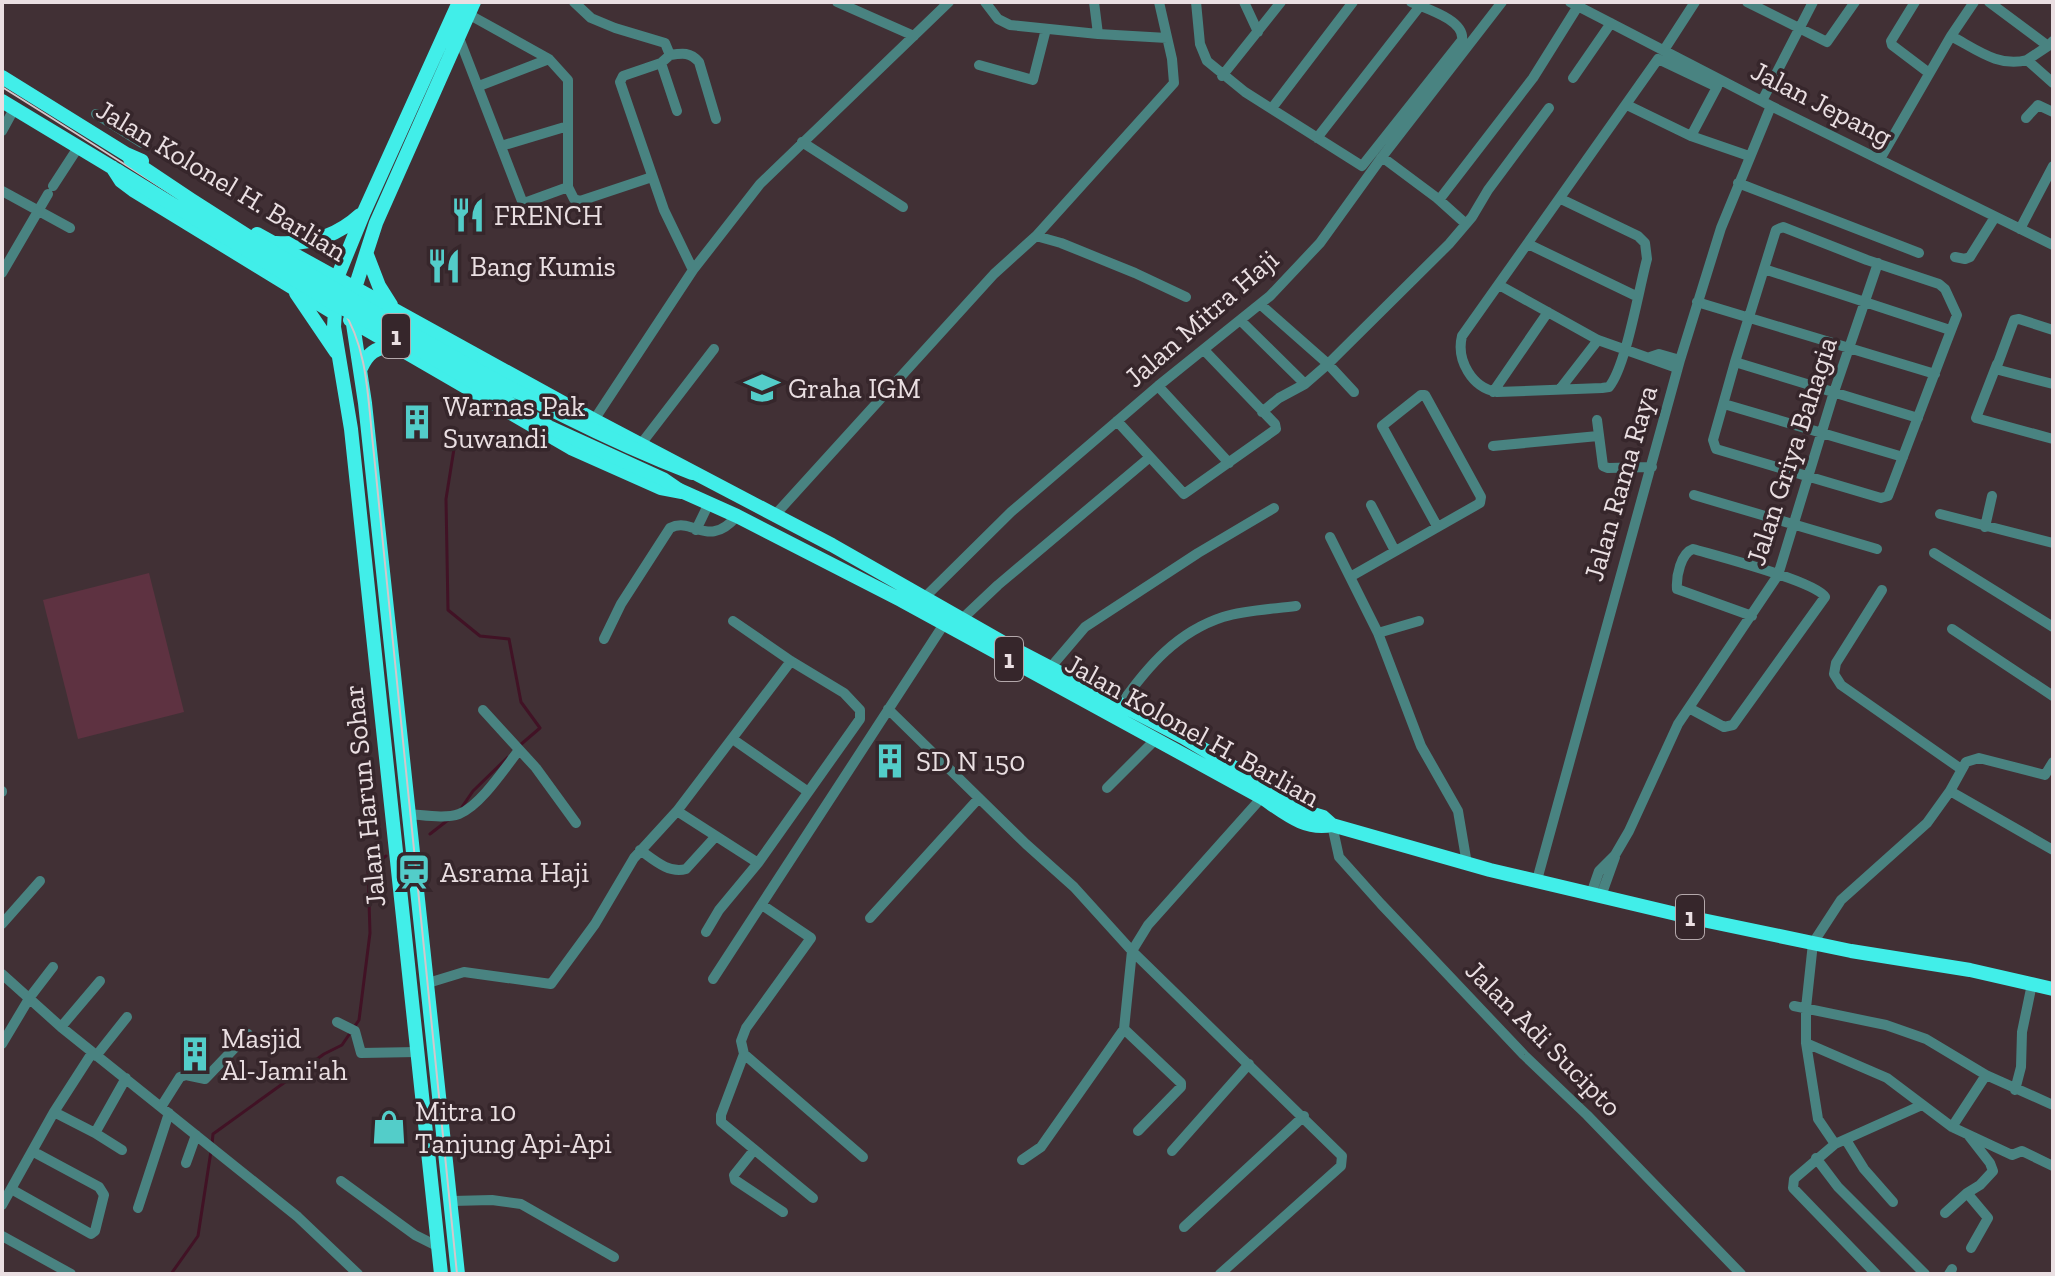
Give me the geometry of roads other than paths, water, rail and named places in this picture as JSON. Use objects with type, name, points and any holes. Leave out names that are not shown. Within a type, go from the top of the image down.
[{"type":"highway","points":[[353,324],[355,288],[376,223],[459,38],[467,6]]},
{"type":"highway","name":"Jalan Harun Sohar","points":[[441,1274],[387,754],[341,359],[334,327],[338,310],[337,278],[364,212],[467,6]]},
{"type":"highway","name":"Jalan Kolonel H. Barlian","points":[[2,77],[271,243],[418,324]]},
{"type":"highway","name":"1","points":[[8,105],[333,303],[396,336],[549,427],[663,479],[681,491]]},
{"type":"highway","name":"1","points":[[124,154],[181,196],[384,319],[548,410],[693,474]]},
{"type":"highway","name":"Jalan Kolonel H. Barlian","points":[[115,169],[121,181],[133,190],[295,291],[338,310]]},
{"type":"highway","points":[[271,243],[321,239],[349,225],[364,212]]},
{"type":"highway","points":[[366,255],[379,286],[394,309]]},
{"type":"highway","points":[[311,264],[309,284],[295,291],[341,359]]},
{"type":"highway","points":[[353,324],[338,310],[355,288]]},
{"type":"highway","name":"Jalan Harun Sohar","points":[[353,324],[361,368],[458,1274]]},
{"type":"highway","name":"1","points":[[353,324],[571,448],[661,488],[681,491]]},
{"type":"highway","points":[[361,368],[373,351],[399,349],[409,331],[418,324]]},
{"type":"highway","name":"1","points":[[418,324],[693,474]]},
{"type":"highway","name":"Jalan Kolonel H. Barlian","points":[[693,474],[775,515],[1050,668],[1121,704],[1266,792],[1305,825],[1317,828],[1332,825]]},
{"type":"highway","name":"Jalan Kolonel H. Barlian","points":[[681,491],[737,516],[944,624],[1154,741],[1229,772]]},
{"type":"highway","points":[[387,754],[403,752]]},
{"type":"highway","name":"1","points":[[1332,825],[1467,864],[1596,895],[1813,943],[1970,970],[2053,989]]},
{"type":"street","points":[[574,2],[591,18],[665,43],[670,55]]},
{"type":"street","points":[[837,2],[914,36]]},
{"type":"street","points":[[594,420],[693,270],[760,184],[949,2]]},
{"type":"street","points":[[985,2],[998,19],[1010,25],[1167,38]]},
{"type":"street","points":[[1094,2],[1098,34]]},
{"type":"street","points":[[775,515],[994,274],[1036,236],[1174,83],[1159,2]]},
{"type":"street","points":[[1196,2],[1200,44],[1207,61],[1222,76],[1317,138],[1362,166],[1452,53],[1463,35],[1454,23],[1416,4],[1317,138]]},
{"type":"street","points":[[1244,2],[1258,32]]},
{"type":"street","points":[[1222,76],[1281,2]]},
{"type":"street","points":[[1272,108],[1353,2]]},
{"type":"street","name":"Jalan Mitra Haji","points":[[924,598],[1011,512],[1158,386],[1261,305],[1320,243],[1502,2]]},
{"type":"street","points":[[1664,50],[1695,2]]},
{"type":"street","points":[[1747,2],[1827,42],[1855,2]]},
{"type":"street","name":"Jalan Rama Raya","points":[[1537,880],[1610,607],[1697,302],[1766,104],[1813,2]]},
{"type":"street","points":[[1915,2],[1891,41],[1892,45],[1929,73]]},
{"type":"street","points":[[1880,159],[1974,2]]},
{"type":"street","points":[[1951,36],[2008,64],[2027,60],[2050,44],[1989,2]]},
{"type":"street","points":[[1439,200],[1533,78],[1574,4]]},
{"type":"street","name":"Jalan Jepang","points":[[1574,4],[1592,7],[1611,23],[1766,104],[2053,245]]},
{"type":"street","points":[[467,6],[549,59],[568,80],[568,187],[574,199],[580,201],[652,177]]},
{"type":"street","points":[[1573,78],[1611,23]]},
{"type":"street","points":[[979,65],[1033,80],[1046,29]]},
{"type":"street","points":[[459,38],[520,198],[524,202],[568,187]]},
{"type":"street","points":[[693,270],[664,210],[620,82],[623,76],[661,63],[670,55],[687,53],[699,62],[716,119]]},
{"type":"street","points":[[479,86],[549,59]]},
{"type":"street","points":[[1561,199],[1638,236],[1645,243],[1647,259],[1614,381],[1609,387],[1493,392],[1472,380],[1459,347],[1462,336],[1658,59],[1715,84],[1716,92],[1691,136]]},
{"type":"street","points":[[2027,60],[2053,83]]},
{"type":"street","points":[[661,63],[677,111]]},
{"type":"street","points":[[2,131],[8,105]]},
{"type":"street","points":[[1627,105],[1747,160]]},
{"type":"street","points":[[2026,118],[2038,105],[2053,112]]},
{"type":"street","points":[[1262,412],[1279,398],[1305,384],[1328,364],[1466,224],[1549,108]]},
{"type":"street","points":[[96,114],[142,143]]},
{"type":"street","points":[[501,146],[568,126]]},
{"type":"street","points":[[124,154],[126,133]]},
{"type":"street","points":[[802,142],[903,207]]},
{"type":"street","points":[[2,273],[79,146]]},
{"type":"street","points":[[1382,157],[1466,224]]},
{"type":"street","points":[[2020,229],[2053,166]]},
{"type":"street","points":[[1738,183],[1919,253]]},
{"type":"street","points":[[2,191],[70,228]]},
{"type":"street","points":[[1955,257],[1970,257],[1995,217]]},
{"type":"street","points":[[1783,227],[1878,263],[1939,284],[1945,289],[1957,315],[1888,496],[1884,498],[1716,449],[1713,440],[1776,230],[1783,227]]},
{"type":"street","points":[[1036,236],[1123,268],[1186,297]]},
{"type":"street","points":[[1528,244],[1636,296]]},
{"type":"street","name":"Jalan Griya Bahagia","points":[[1596,895],[1599,871],[1615,855],[1629,831],[1678,724],[1778,575],[1834,392],[1878,263]]},
{"type":"street","points":[[1764,269],[1950,330]]},
{"type":"street","points":[[1499,285],[1598,340],[1650,357],[1657,363],[1679,364]]},
{"type":"street","points":[[1697,302],[1935,374]]},
{"type":"street","points":[[1261,305],[1328,364],[1354,392]]},
{"type":"street","points":[[1493,392],[1548,312]]},
{"type":"street","points":[[2053,330],[2014,320],[1976,418],[2053,439]]},
{"type":"street","points":[[1241,321],[1305,384]]},
{"type":"street","points":[[1560,389],[1598,340]]},
{"type":"street","points":[[641,444],[714,349]]},
{"type":"street","points":[[1117,421],[1184,494],[1276,429],[1275,424],[1204,350]]},
{"type":"street","points":[[1735,362],[1918,418]]},
{"type":"street","points":[[1997,363],[1999,370],[2053,384]]},
{"type":"street","points":[[1158,386],[1229,463]]},
{"type":"street","points":[[1350,577],[1480,503],[1481,497],[1425,395],[1421,395],[1382,426],[1437,526]]},
{"type":"street","points":[[1724,404],[1903,457]]},
{"type":"street","points":[[1597,420],[1603,466],[1652,467]]},
{"type":"street","points":[[1493,446],[1598,436]]},
{"type":"street","points":[[962,619],[1150,457]]},
{"type":"street","points":[[1694,495],[1877,549]]},
{"type":"street","points":[[1985,527],[1992,496]]},
{"type":"street","points":[[696,530],[709,503]]},
{"type":"street","points":[[1371,505],[1395,551]]},
{"type":"street","points":[[1050,668],[1085,627],[1198,553],[1274,508]]},
{"type":"street","points":[[1940,514],[2053,543]]},
{"type":"street","points":[[604,639],[621,604],[670,528],[678,525],[707,533],[724,529],[737,516]]},
{"type":"street","points":[[1330,537],[1378,633],[1416,735],[1462,819],[1467,864]]},
{"type":"street","points":[[1689,708],[1724,727],[1733,725],[1825,601],[1825,595],[1778,575],[1693,549],[1684,554],[1675,587],[1679,591],[1752,616]]},
{"type":"street","points":[[1934,553],[2053,627]]},
{"type":"street","points":[[1882,590],[1834,669],[1841,685],[1961,769]]},
{"type":"street","points":[[1121,704],[1152,664],[1192,630],[1224,617],[1296,606]]},
{"type":"street","points":[[706,932],[860,719],[858,704],[844,693],[733,621]]},
{"type":"street","points":[[1378,633],[1419,621]]},
{"type":"street","points":[[713,979],[944,624]]},
{"type":"street","points":[[1952,629],[2053,696]]},
{"type":"street","points":[[428,983],[464,972],[551,984],[595,924],[640,850],[677,811],[734,740],[791,661]]},
{"type":"street","points":[[888,709],[1074,887],[1132,951],[1342,1156],[1341,1166],[1220,1274]]},
{"type":"street","points":[[483,710],[536,768],[576,823]]},
{"type":"street","points":[[734,740],[807,791]]},
{"type":"street","points":[[1107,788],[1154,741]]},
{"type":"street","points":[[409,814],[456,814],[498,778],[518,748]]},
{"type":"street","points":[[1893,1202],[1818,1119],[1806,1043],[1806,1008],[1813,943],[1841,900],[1927,823],[1966,762],[1979,758],[2049,778],[2053,762]]},
{"type":"street","points":[[1950,791],[2053,850]]},
{"type":"street","points":[[1022,1160],[1041,1147],[1124,1029],[1132,951],[1148,925],[1266,792]]},
{"type":"street","points":[[870,918],[979,798]]},
{"type":"street","points":[[677,811],[758,863]]},
{"type":"street","name":"Jalan Adi Sucipto","points":[[1332,825],[1339,857],[1349,869],[1524,1055],[1593,1121],[1741,1274]]},
{"type":"street","points":[[640,850],[670,869],[680,871],[686,869],[716,836]]},
{"type":"street","points":[[2,924],[40,881]]},
{"type":"street","points":[[762,905],[811,938],[746,1028],[741,1041],[744,1054],[721,1120],[813,1198]]},
{"type":"street","points":[[3,1041],[53,967]]},
{"type":"street","points":[[2,974],[61,1027],[298,1217],[358,1274]]},
{"type":"street","points":[[61,1027],[100,981]]},
{"type":"street","points":[[2015,1090],[2032,984]]},
{"type":"street","points":[[1794,1006],[1886,1025],[1926,1039],[1986,1075],[2053,1105]]},
{"type":"street","points":[[2,1205],[54,1112],[94,1054],[127,1017]]},
{"type":"street","points":[[337,1022],[353,1029],[361,1053],[417,1052]]},
{"type":"street","points":[[1124,1029],[1181,1083],[1181,1087],[1138,1131]]},
{"type":"street","points":[[138,1208],[153,1168],[165,1110],[180,1077],[186,1075],[205,1079],[248,1034]]},
{"type":"street","points":[[1806,1043],[1887,1078],[1952,1127],[1969,1136],[2012,1155],[2026,1152],[2053,1166]]},
{"type":"street","points":[[744,1054],[863,1157]]},
{"type":"street","points":[[1172,1151],[1249,1064]]},
{"type":"street","points":[[1952,1127],[1986,1075]]},
{"type":"street","points":[[95,1133],[126,1078]]},
{"type":"street","points":[[1876,1274],[1793,1188],[1794,1179],[1816,1158],[1840,1142],[1922,1105]]},
{"type":"street","points":[[54,1112],[122,1150]]},
{"type":"street","points":[[1184,1227],[1304,1116]]},
{"type":"street","points":[[1945,1213],[1993,1171],[1969,1136]]},
{"type":"street","points":[[186,1163],[199,1137]]},
{"type":"street","points":[[754,1150],[734,1175],[735,1180],[783,1212]]},
{"type":"street","points":[[11,1189],[91,1234],[95,1231],[104,1195],[99,1187],[32,1151]]},
{"type":"street","points":[[1816,1158],[1838,1187],[1925,1274]]},
{"type":"street","points":[[341,1181],[415,1235],[437,1246]]},
{"type":"street","points":[[1967,1193],[1988,1218],[1971,1248]]},
{"type":"street","points":[[452,1201],[492,1200],[521,1204],[614,1257]]},
{"type":"street","points":[[2,1236],[52,1270],[71,1274]]},
{"type":"waterway","points":[[457,430],[446,499],[448,610],[480,636],[509,639],[521,702],[540,728],[519,746]]},
{"type":"waterway","points":[[462,807],[473,791],[508,757]]},
{"type":"waterway","points":[[430,834],[448,820]]},
{"type":"waterway","points":[[212,1144],[213,1134],[324,1054],[342,1045],[359,1020],[370,933],[368,870],[386,856]]},
{"type":"waterway","points":[[171,1274],[198,1236],[211,1151]]},
{"type":"tram line","points":[[2,87],[229,230],[305,274],[332,296],[351,324],[362,357],[368,393],[457,1274]]},
{"type":"place","name":"FRENCH","points":[[468,215]]},
{"type":"place","name":"Bang Kumis","points":[[444,266]]},
{"type":"place","name":"Graha IGM","points":[[762,388]]},
{"type":"place","name":"Warnas Pak Suwandi","points":[[417,422]]},
{"type":"place","name":"SD N 150","points":[[890,761]]},
{"type":"place","name":"Asrama Haji","points":[[414,872]]},
{"type":"place","name":"Masjid Al-Jami'ah","points":[[195,1054]]},
{"type":"place","name":"Mitra 10 Tanjung Api-Api","points":[[389,1127]]}]
